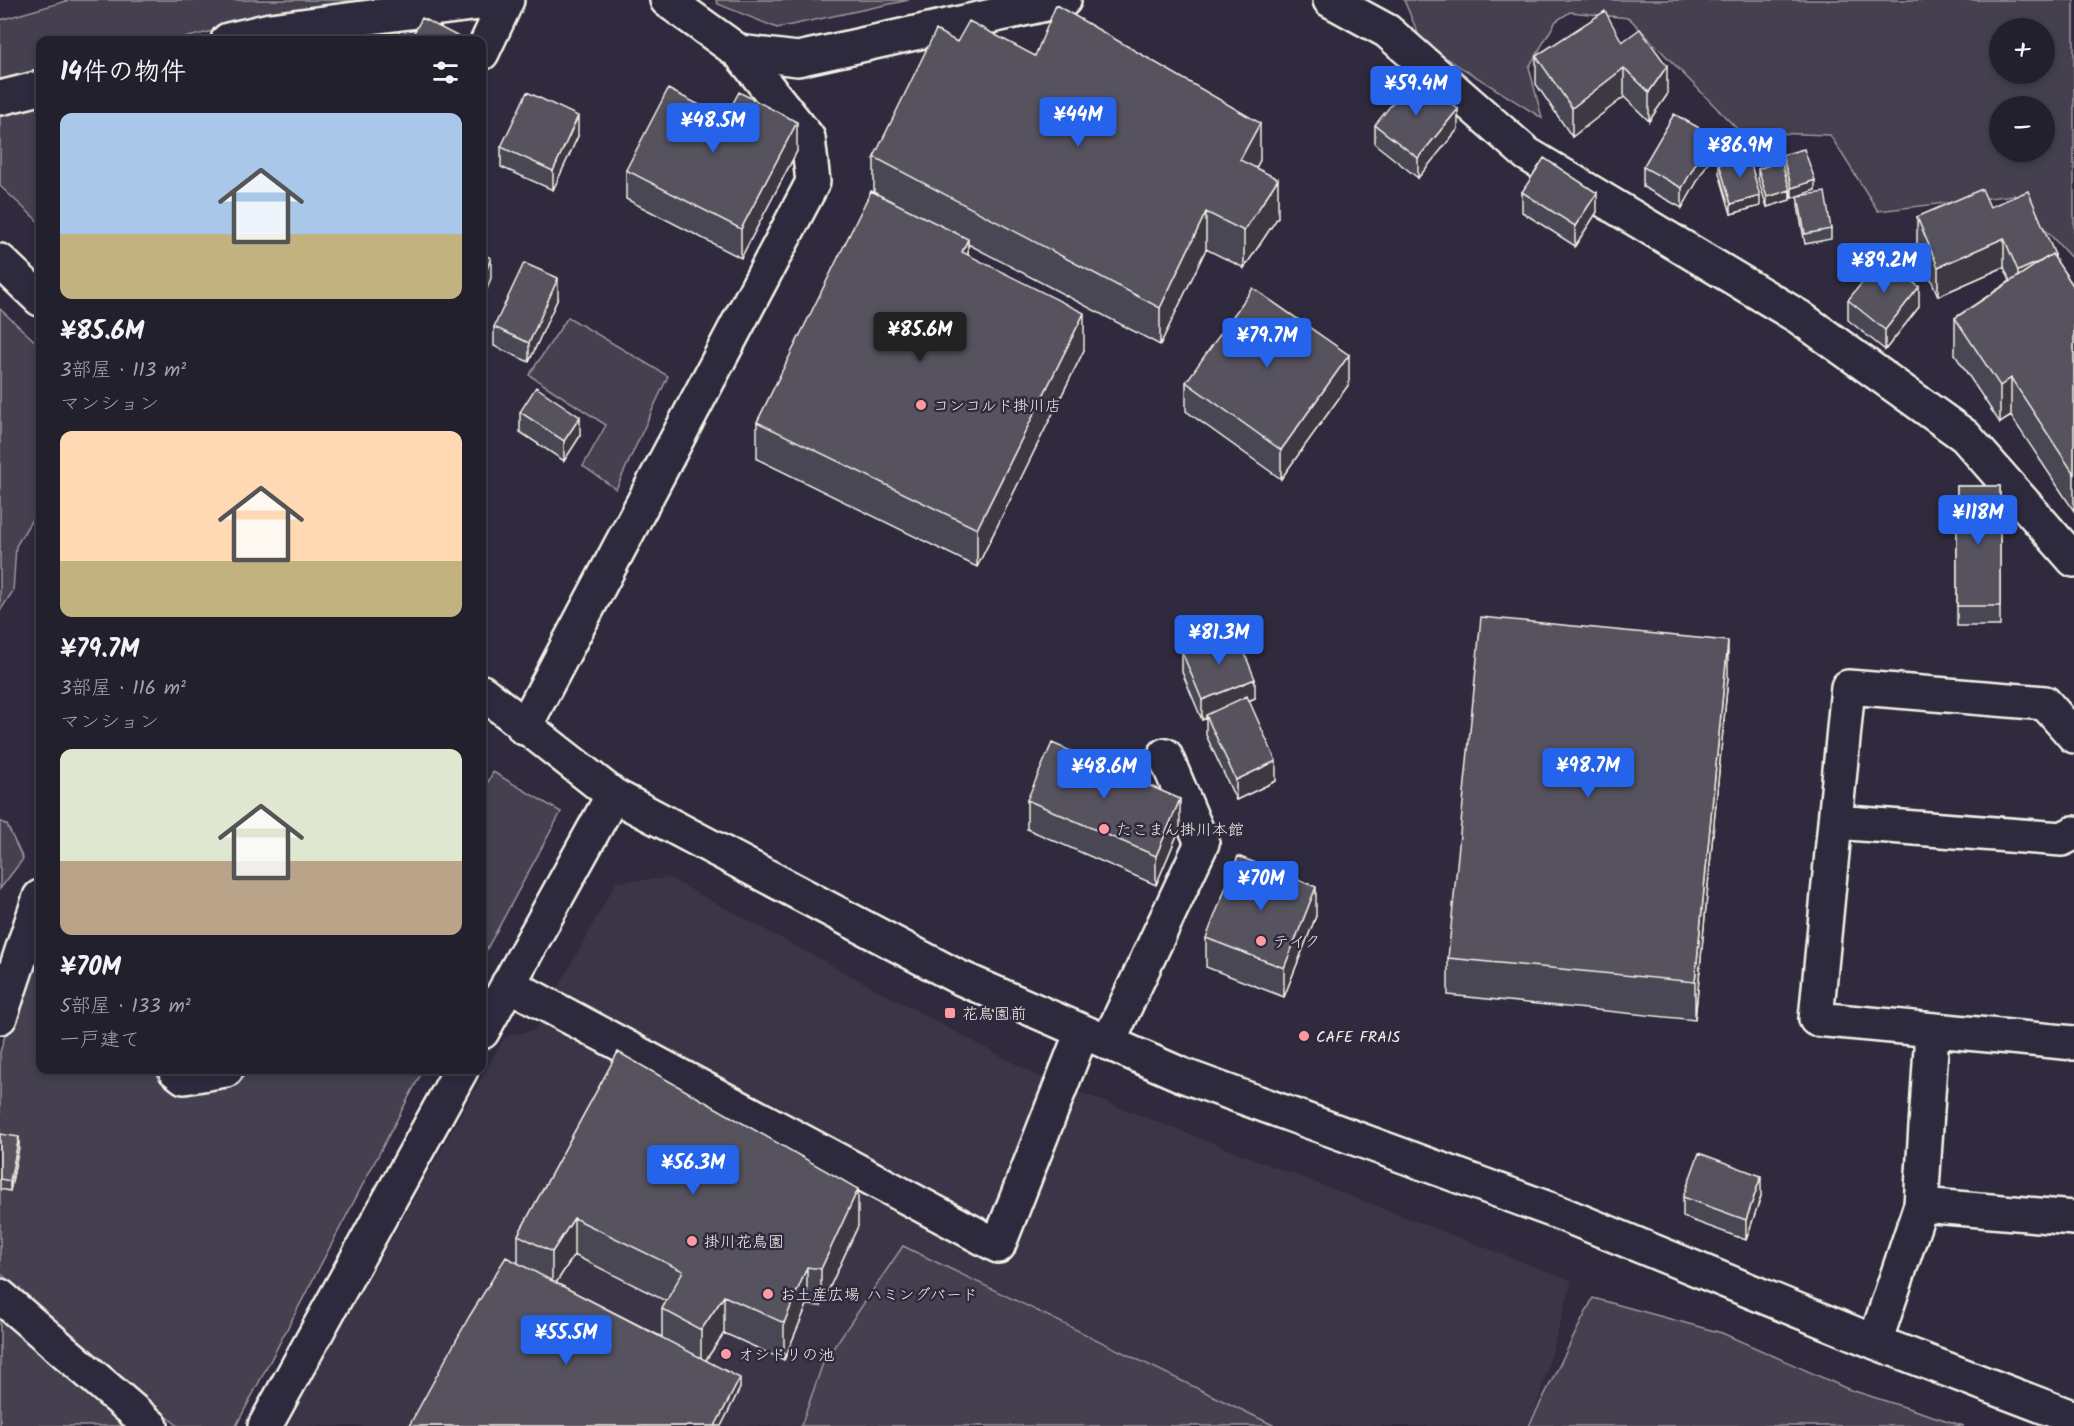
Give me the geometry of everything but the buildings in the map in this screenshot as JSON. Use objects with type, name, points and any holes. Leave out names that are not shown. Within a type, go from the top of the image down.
[{"type":"street","points":[[245,36],[270,30],[505,0]]},
{"type":"street","points":[[486,44],[505,0]]},
{"type":"street","points":[[524,728],[813,182],[808,138],[739,52],[667,0]]},
{"type":"street","points":[[739,52],[798,59],[1064,0]]},
{"type":"street","points":[[1330,0],[1387,31],[1527,154],[1799,317],[1965,436],[2074,560]]},
{"type":"street","points":[[0,98],[36,89]]},
{"type":"street","points":[[0,261],[36,295]]},
{"type":"street","points":[[2074,736],[2045,703],[1848,687],[1816,1019],[1932,1032],[2074,1042]]},
{"type":"street","points":[[486,695],[524,728],[613,795],[956,976],[1194,1079],[1560,1213],[1875,1342],[2074,1418]]},
{"type":"street","points":[[508,984],[998,1246],[1095,1038],[1202,843],[1165,755]]},
{"type":"street","points":[[486,1025],[613,795]]},
{"type":"street","points":[[1835,822],[2062,839],[2074,833]]},
{"type":"street","points":[[0,1017],[32,953],[36,925]]},
{"type":"street","points":[[1875,1342],[1921,1205],[1932,1032]]},
{"type":"street","points":[[180,1074],[184,1077],[202,1074]]},
{"type":"street","points":[[265,1426],[459,1074]]},
{"type":"street","points":[[1921,1205],[2074,1218]]},
{"type":"street","points":[[0,1296],[151,1426]]},
{"type":"shaded area","points":[[70,0],[407,0],[267,18],[193,36],[36,36],[36,74],[0,82],[0,20]]},
{"type":"shaded area","points":[[716,0],[909,0],[777,28],[718,4]]},
{"type":"shaded area","points":[[1404,0],[2074,0],[2074,261],[2014,195],[1878,211],[1830,135],[1740,132],[1629,18],[1570,12],[1556,21],[1529,67],[1542,118],[1422,43]]},
{"type":"shaded area","points":[[36,105],[36,219],[0,186],[0,115]]},
{"type":"shaded area","points":[[0,309],[36,342],[36,513],[16,546],[13,591],[0,611]]},
{"type":"shaded area","points":[[568,317],[668,376],[616,489],[583,466],[606,425],[529,375]]},
{"type":"shaded area","points":[[493,772],[561,812],[486,951],[486,786]]},
{"type":"shaded area","points":[[0,821],[7,825],[23,859],[0,889]]},
{"type":"shaded area","name":"掛川花鳥園","points":[[669,878],[1038,1076],[1572,1281],[1531,1426],[286,1426],[484,1074],[486,1074],[486,1070],[505,1036],[535,1030],[616,882]]},
{"type":"shaded area","points":[[36,934],[36,1074],[421,1074],[236,1426],[178,1426],[0,1273],[0,1052]]},
{"type":"shaded area","points":[[903,1246],[1275,1426],[801,1426],[823,1363]]},
{"type":"shaded area","points":[[1593,1298],[1722,1333],[1848,1389],[1964,1426],[1529,1426]]},
{"type":"shaded area","points":[[0,1319],[125,1426],[0,1426]]},
{"type":"place","name":"コンコルド掛川店","points":[[921,405]]},
{"type":"place","name":"たこまん掛川本館","points":[[1104,829]]},
{"type":"place","name":"テイク","points":[[1261,941]]},
{"type":"place","name":"花鳥園前","points":[[950,1013]]},
{"type":"place","name":"CAFE FRAIS","points":[[1304,1036]]},
{"type":"place","name":"掛川花鳥園","points":[[692,1241]]},
{"type":"place","name":"お土産広場 ハミングバード","points":[[768,1294]]},
{"type":"place","name":"オシドリの池","points":[[726,1354]]}]
